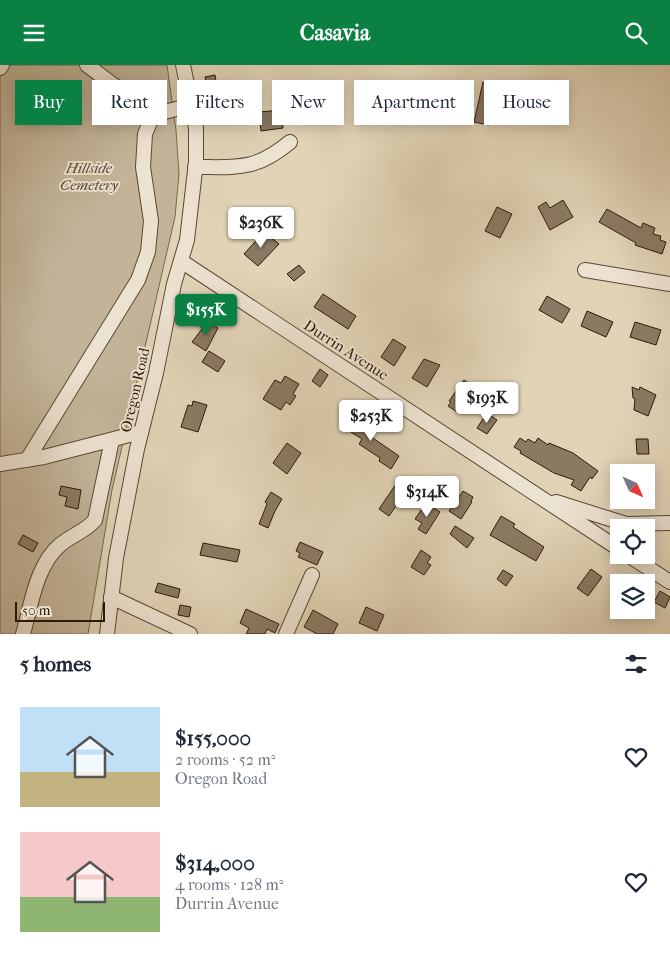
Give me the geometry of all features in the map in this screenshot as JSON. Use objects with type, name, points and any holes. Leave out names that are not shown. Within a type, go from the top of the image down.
[{"type":"street","points":[[87,65],[107,80]]},
{"type":"street","name":"Oregon Road","points":[[183,65],[186,80]]},
{"type":"street","points":[[27,460],[138,280],[148,252],[151,221],[143,167],[145,133],[149,125]]},
{"type":"street","name":"Oregon Road","points":[[107,634],[116,558],[141,432],[187,240],[195,167],[195,125]]},
{"type":"street","points":[[195,167],[247,167],[274,155],[290,142]]},
{"type":"street","name":"Durrin Avenue","points":[[181,261],[610,543]]},
{"type":"street","points":[[585,270],[670,284]]},
{"type":"street","points":[[0,464],[27,460],[141,432]]},
{"type":"street","points":[[23,634],[42,571],[50,556],[60,545],[89,527],[95,520],[112,440]]},
{"type":"street","points":[[540,498],[626,524],[670,523]]},
{"type":"street","points":[[642,564],[670,582]]},
{"type":"street","points":[[286,634],[312,575]]},
{"type":"street","points":[[111,597],[190,634]]},
{"type":"green space","name":"Hillside Cemetery","points":[[0,65],[167,65],[176,130],[179,174],[175,217],[112,490],[88,634],[0,634]]},
{"type":"building","points":[[215,75],[216,80],[205,80],[205,77]]},
{"type":"building","points":[[483,82],[484,82],[484,124],[474,122]]},
{"type":"building","points":[[272,111],[272,125],[283,125],[283,128],[261,131],[262,112]]},
{"type":"building","points":[[563,200],[573,217],[550,230],[538,207],[546,202],[550,208]]},
{"type":"building","points":[[497,207],[512,214],[500,238],[485,231]]},
{"type":"building","points":[[607,209],[641,228],[643,223],[655,228],[653,234],[661,236],[660,240],[666,242],[662,254],[635,245],[636,243],[599,222]]},
{"type":"building","points":[[264,232],[279,244],[258,266],[244,254]]},
{"type":"building","points":[[299,265],[305,272],[294,281],[287,274]]},
{"type":"building","points":[[323,294],[356,316],[348,329],[314,307]]},
{"type":"building","points":[[547,296],[570,309],[562,323],[539,310]]},
{"type":"building","points":[[587,311],[613,322],[606,337],[581,326]]},
{"type":"building","points":[[208,321],[218,328],[206,351],[192,342]]},
{"type":"building","points":[[635,322],[661,330],[656,345],[630,337]]},
{"type":"building","points":[[393,339],[406,347],[394,366],[381,357]]},
{"type":"building","points":[[209,351],[225,361],[218,372],[202,362]]},
{"type":"building","points":[[424,359],[440,365],[427,387],[412,378]]},
{"type":"building","points":[[320,369],[328,375],[320,387],[312,381]]},
{"type":"building","points":[[285,376],[299,384],[293,394],[296,396],[290,405],[286,402],[281,410],[263,399],[275,380],[281,383]]},
{"type":"building","points":[[464,380],[474,387],[457,412],[448,406],[451,402],[449,401]]},
{"type":"building","points":[[632,387],[639,390],[640,387],[656,395],[648,416],[634,410],[635,399],[633,398]]},
{"type":"building","points":[[193,401],[207,405],[198,432],[181,427],[188,405],[192,406]]},
{"type":"building","points":[[487,413],[497,420],[487,434],[477,428]]},
{"type":"building","points":[[351,415],[362,423],[364,420],[372,425],[367,434],[399,456],[391,469],[379,461],[380,458],[359,444],[362,439],[343,427]]},
{"type":"building","points":[[520,438],[526,442],[528,439],[535,443],[538,438],[548,445],[549,443],[573,453],[598,471],[592,479],[590,477],[581,491],[571,485],[574,480],[554,473],[520,453],[521,451],[514,447]]},
{"type":"building","points":[[636,439],[648,439],[649,454],[637,454]]},
{"type":"building","points":[[287,443],[301,453],[287,474],[273,463]]},
{"type":"building","points":[[396,484],[405,493],[389,516],[379,509]]},
{"type":"building","points":[[61,486],[81,490],[78,509],[65,506],[67,497],[59,495]]},
{"type":"building","points":[[463,491],[473,497],[472,502],[461,519],[449,511]]},
{"type":"building","points":[[271,492],[282,499],[268,528],[259,524],[267,504],[265,502]]},
{"type":"building","points":[[426,503],[440,512],[426,534],[418,529],[422,523],[415,519]]},
{"type":"building","points":[[501,516],[515,524],[513,527],[544,547],[536,561],[490,535]]},
{"type":"building","points":[[455,526],[474,538],[467,548],[450,534]]},
{"type":"building","points":[[23,535],[38,543],[33,552],[18,544]]},
{"type":"building","points":[[300,542],[323,552],[317,565],[298,557],[300,553],[296,551]]},
{"type":"building","points":[[203,543],[240,550],[237,562],[200,555]]},
{"type":"building","points":[[421,550],[431,557],[427,563],[431,565],[424,575],[411,567]]},
{"type":"building","points":[[591,569],[602,577],[588,596],[577,588]]},
{"type":"building","points":[[503,570],[513,576],[506,586],[497,579]]},
{"type":"building","points":[[158,583],[180,589],[178,598],[155,592]]},
{"type":"building","points":[[660,591],[670,597],[665,608],[655,603]]},
{"type":"building","points":[[180,605],[191,607],[189,617],[178,615]]},
{"type":"building","points":[[366,607],[384,615],[377,631],[359,623]]},
{"type":"building","points":[[246,609],[279,624],[275,633],[267,629],[265,634],[246,634],[249,628],[240,623]]},
{"type":"building","points":[[313,610],[338,624],[333,634],[317,634],[304,627]]}]
